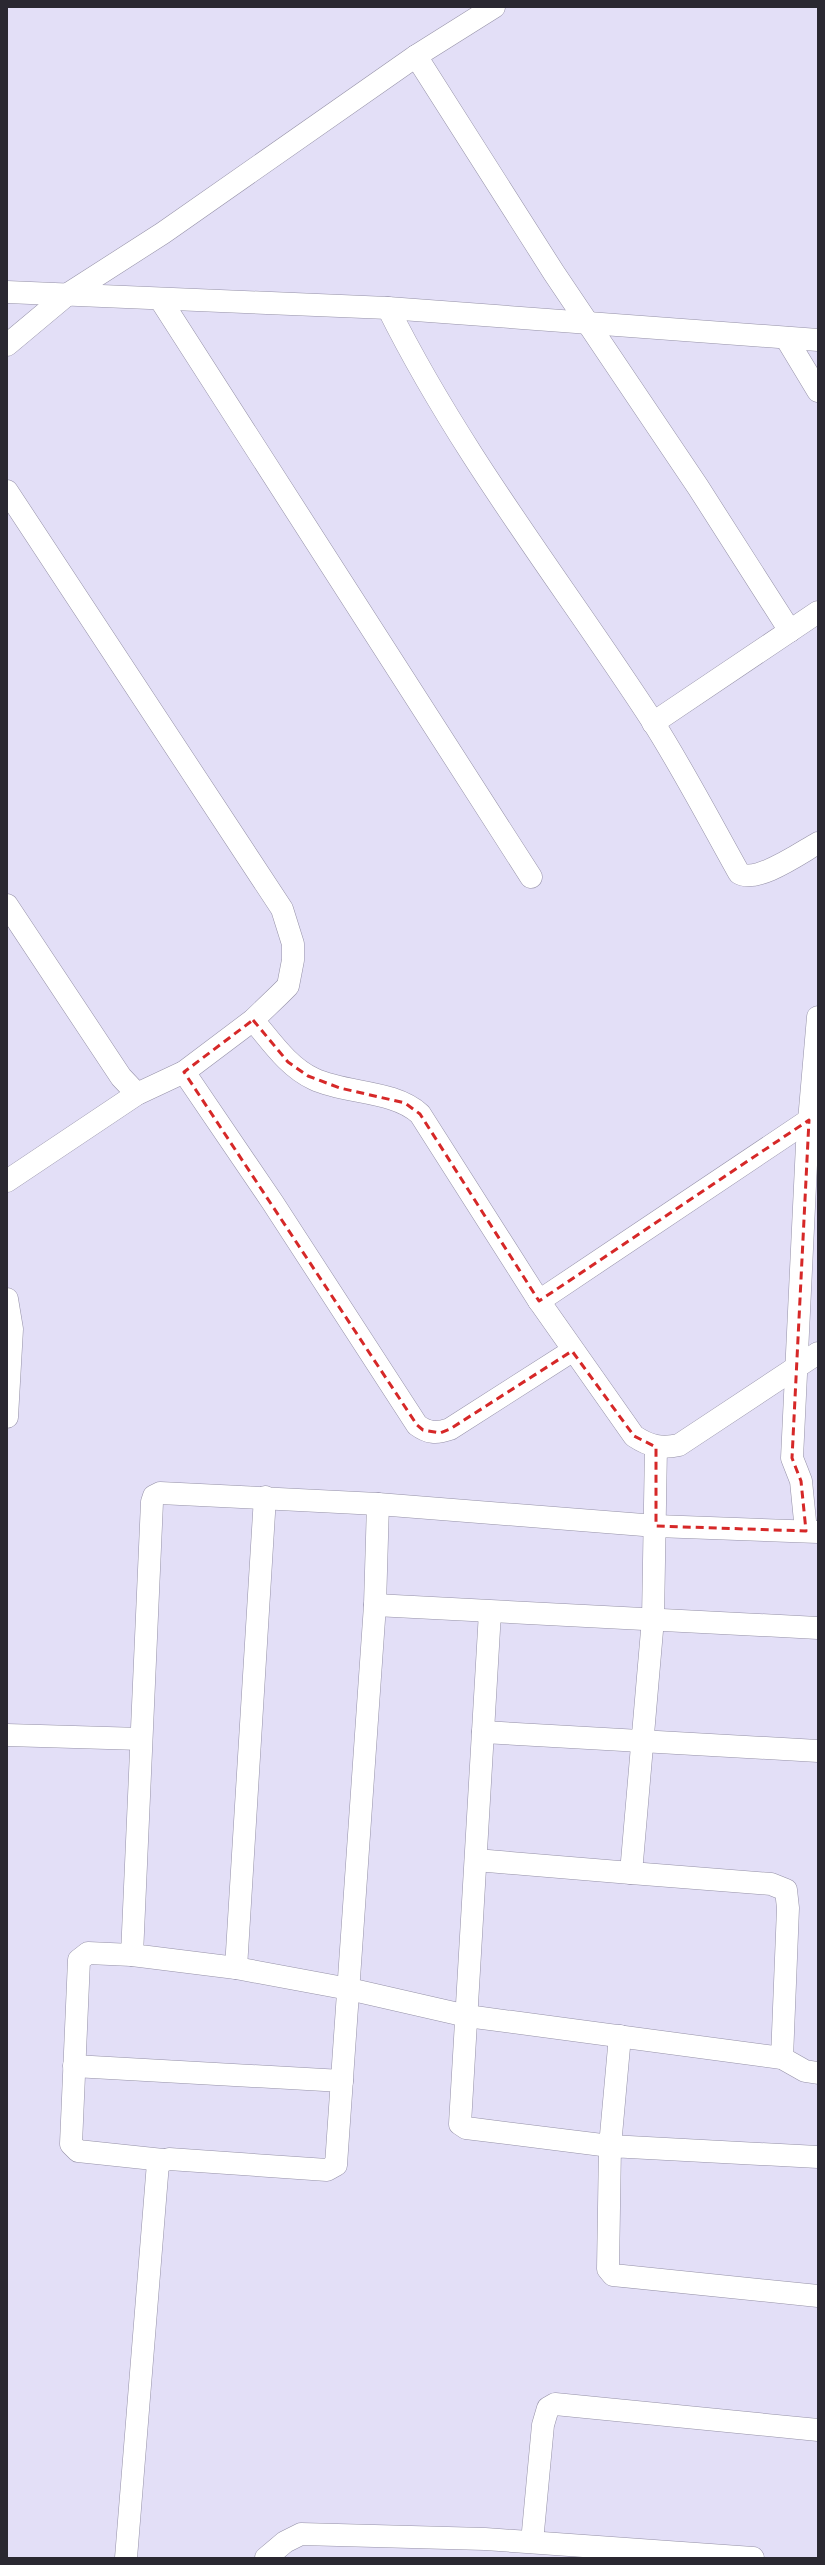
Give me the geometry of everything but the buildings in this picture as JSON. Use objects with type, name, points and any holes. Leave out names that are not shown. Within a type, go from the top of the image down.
[{"type":"street","points":[[7,345],[68,294],[163,233],[416,56],[494,7]]},
{"type":"street","points":[[416,56],[554,273],[590,323],[790,631]]},
{"type":"street","points":[[7,292],[388,308],[818,340]]},
{"type":"street","points":[[160,299],[531,877]]},
{"type":"street","points":[[388,308],[406,345],[485,475],[653,724],[739,873],[747,877],[761,874],[818,843]]},
{"type":"street","points":[[786,338],[818,391]]},
{"type":"street","points":[[7,491],[282,909],[293,944],[291,976],[288,986],[253,1020],[184,1072],[137,1094],[7,1181]]},
{"type":"street","points":[[653,724],[818,612]]},
{"type":"street","points":[[7,905],[121,1077],[137,1094]]},
{"type":"street","points":[[132,1955],[152,1498],[160,1493],[265,1497],[378,1504],[656,1526],[812,1531],[801,1481],[792,1458],[809,1120],[818,1017]]},
{"type":"street","points":[[253,1020],[288,1062],[308,1076],[340,1088],[405,1103],[420,1114],[572,1351],[634,1436],[645,1444],[656,1447],[679,1445],[818,1353]]},
{"type":"street","points":[[184,1072],[273,1203],[417,1425],[423,1430],[440,1433],[450,1429],[572,1351]]},
{"type":"street","points":[[539,1301],[809,1120]]},
{"type":"street","points":[[7,1299],[12,1329],[7,1417]]},
{"type":"street","points":[[631,1872],[644,1742],[653,1619],[656,1526],[656,1447]]},
{"type":"street","points":[[236,1968],[265,1497]]},
{"type":"street","points":[[378,1504],[375,1605],[349,1989],[336,2165],[333,2169],[163,2160],[78,2151],[74,2149],[71,2144],[80,1958],[88,1953],[132,1955],[236,1968],[349,1989],[467,2016],[782,2058],[805,2071],[818,2073]]},
{"type":"street","points":[[375,1605],[818,1628]]},
{"type":"street","points":[[490,1612],[467,2016],[459,2121],[463,2127],[610,2146],[818,2157]]},
{"type":"street","points":[[483,1732],[818,1751]]},
{"type":"street","points":[[7,1735],[141,1739]]},
{"type":"street","points":[[476,1860],[771,1884],[786,1890],[788,1908],[782,2058]]},
{"type":"street","points":[[620,2036],[610,2146],[608,2269],[611,2274],[818,2296]]},
{"type":"street","points":[[74,2066],[342,2080]]},
{"type":"street","points":[[126,2558],[157,2167],[163,2160]]},
{"type":"street","points":[[532,2542],[543,2424],[548,2408],[555,2404],[818,2430]]},
{"type":"street","points":[[266,2558],[285,2542],[301,2534],[532,2542],[753,2558]]},
{"type":"highlighted area","points":[[253,1020],[288,1062],[308,1076],[340,1088],[405,1103],[420,1114],[539,1301],[809,1120],[792,1458],[801,1481],[806,1531],[656,1526],[656,1447],[634,1436],[572,1351],[450,1429],[440,1433],[423,1430],[417,1425],[184,1072]]}]
